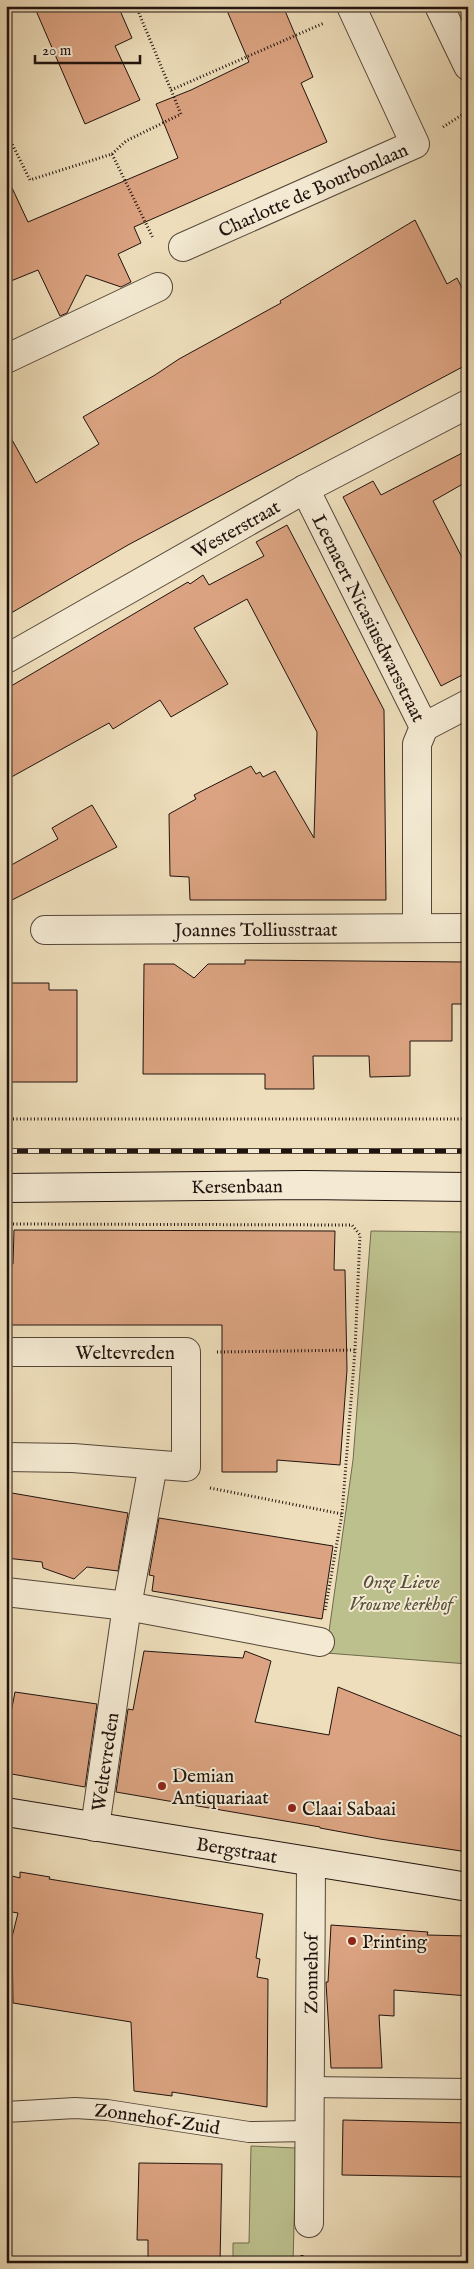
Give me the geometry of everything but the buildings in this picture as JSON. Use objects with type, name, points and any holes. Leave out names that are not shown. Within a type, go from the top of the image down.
[{"type":"street","name":"Charlotte de Bourbonlaan","points":[[184,247],[415,144],[352,8]]},
{"type":"street","points":[[440,8],[468,66]]},
{"type":"street","points":[[6,359],[158,286]]},
{"type":"street","name":"Westerstraat","points":[[6,659],[304,489],[468,404]]},
{"type":"street","name":"Leenaert Nicasiusdwarsstraat","points":[[304,489],[424,727],[417,744],[417,927]]},
{"type":"street","points":[[424,727],[468,704]]},
{"type":"street","name":"Joannes Tolliusstraat","points":[[45,930],[468,928]]},
{"type":"street","name":"Kersenbaan","points":[[6,1188],[305,1185],[468,1187]]},
{"type":"street","name":"Weltevreden","points":[[6,1352],[186,1352],[186,1467]]},
{"type":"street","points":[[6,1457],[73,1458],[186,1467]]},
{"type":"street","name":"Weltevreden","points":[[94,1827],[127,1606],[154,1465]]},
{"type":"street","points":[[6,1592],[127,1606],[320,1642]]},
{"type":"street","name":"Bergstraat","points":[[6,1812],[468,1887]]},
{"type":"street","name":"Zonnehof","points":[[309,2223],[311,1863]]},
{"type":"lane","points":[[309,2087],[468,2089]]},
{"type":"lane","name":"Zonnehof-Zuid","points":[[6,2112],[74,2108],[107,2110],[249,2132],[309,2131]]},
{"type":"path","points":[[6,132],[30,180],[112,154],[126,141],[181,114],[136,6]]},
{"type":"path","points":[[171,90],[352,8]]},
{"type":"path","points":[[112,154],[158,249],[184,247]]},
{"type":"path","points":[[6,1119],[468,1119]]},
{"type":"path","points":[[6,1224],[352,1225],[360,1235],[342,1514],[320,1642]]},
{"type":"path","points":[[186,1352],[354,1350]]},
{"type":"path","points":[[186,1467],[207,1487],[342,1514]]},
{"type":"green space","name":"Onze Lieve Vrouwe kerkhof","points":[[371,1231],[468,1232],[468,1664],[326,1653],[353,1460]]},
{"type":"green space","points":[[251,2146],[296,2148],[293,2263],[233,2263],[233,2243],[249,2243]]},
{"type":"railway","points":[[6,1151],[468,1151]]},
{"type":"place","name":"Demian Antiquariaat","points":[[162,1786]]},
{"type":"place","name":"Claai Sabaai","points":[[292,1808]]},
{"type":"place","name":"Printing","points":[[352,1941]]}]
